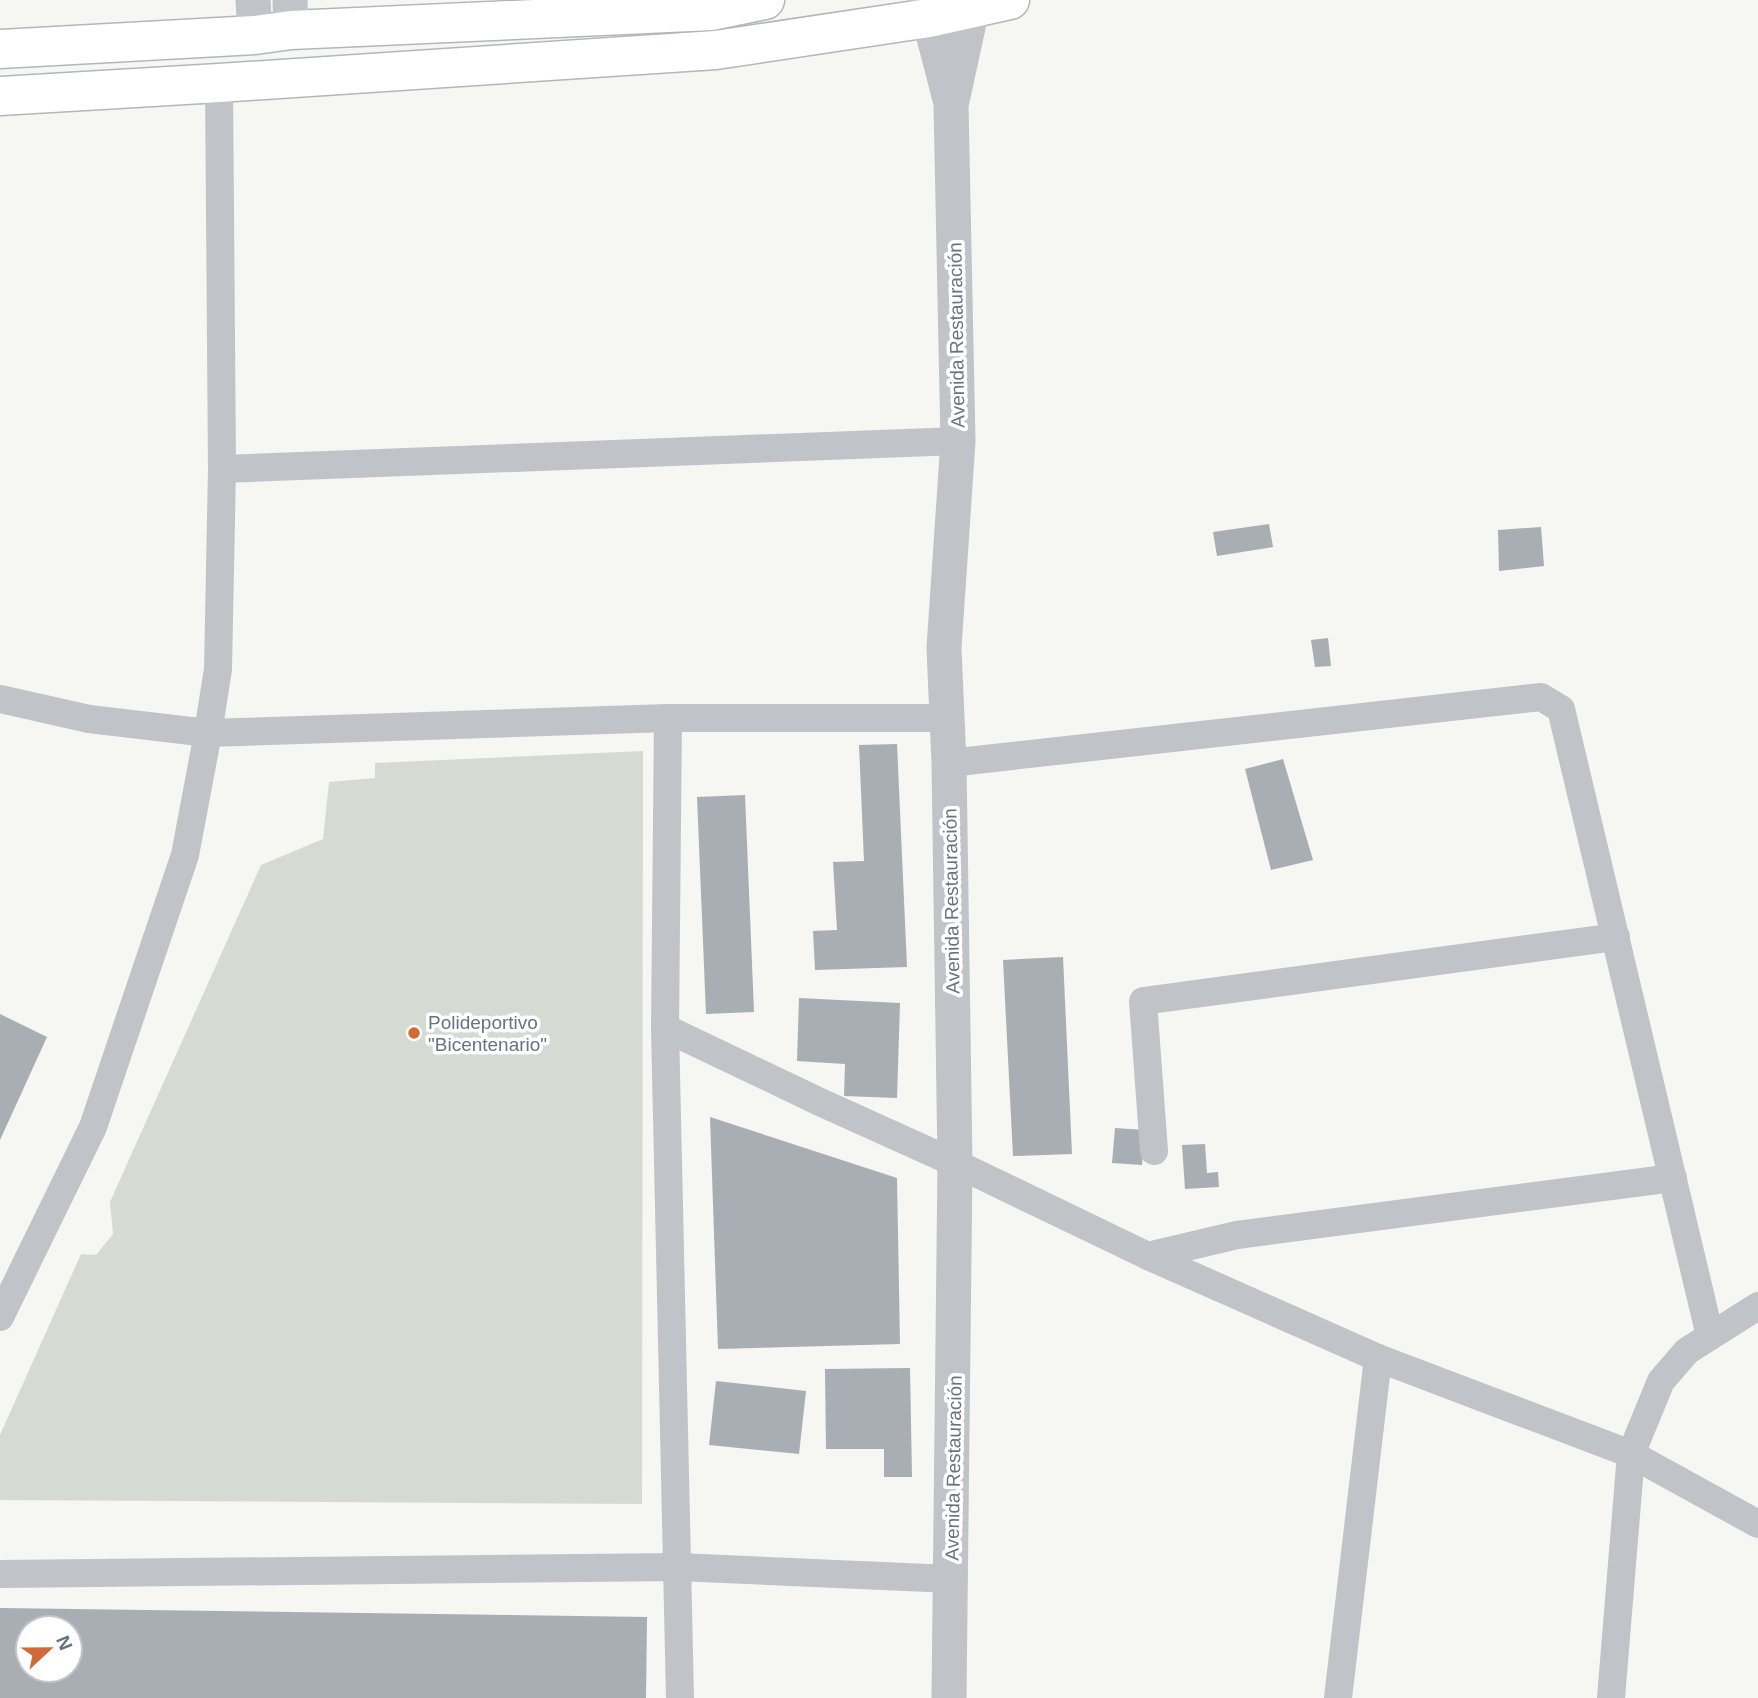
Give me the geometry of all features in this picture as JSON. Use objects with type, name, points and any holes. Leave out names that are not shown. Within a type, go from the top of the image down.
[{"type":"main road","points":[[0,49],[272,16],[712,11],[765,0]]},
{"type":"main road","points":[[0,96],[716,50],[928,9],[1010,0]]},
{"type":"street","name":"Avenida Restauración","points":[[951,105],[972,4]]},
{"type":"street","name":"Avenida Restauración","points":[[928,9],[951,105],[958,441],[944,648],[948,718],[956,1163],[949,1698]]},
{"type":"street","points":[[0,1317],[93,1127],[186,855],[208,733],[219,669],[222,469],[219,83]]},
{"type":"street","points":[[222,469],[958,441]]},
{"type":"street","points":[[949,763],[1541,696],[1561,709],[1710,1336]]},
{"type":"street","points":[[0,699],[89,719],[208,733],[668,718],[948,718]]},
{"type":"street","points":[[668,718],[664,1028],[680,1698]]},
{"type":"street","points":[[1154,1151],[1143,1002],[1616,937]]},
{"type":"street","points":[[664,1028],[956,1163],[1148,1256],[1378,1358],[1631,1454],[1758,1524]]},
{"type":"street","points":[[1148,1256],[1237,1236],[1673,1178]]},
{"type":"street","points":[[1611,1698],[1631,1454],[1661,1381],[1687,1350],[1758,1306]]},
{"type":"street","points":[[1338,1698],[1378,1358]]},
{"type":"street","points":[[0,1574],[678,1567],[951,1579]]},
{"type":"shaded area","name":"Polideportivo \"Bicentenario\"","points":[[643,751],[642,1504],[0,1500],[0,1435],[81,1254],[96,1255],[113,1234],[110,1202],[261,865],[323,839],[329,782],[375,778],[375,763]]},
{"type":"building","points":[[1269,524],[1273,547],[1217,556],[1213,532]]},
{"type":"building","points":[[1541,527],[1544,566],[1499,571],[1498,530]]},
{"type":"building","points":[[1328,638],[1331,666],[1315,667],[1311,640]]},
{"type":"building","points":[[897,744],[907,967],[815,970],[813,931],[837,930],[833,862],[864,861],[859,745]]},
{"type":"building","points":[[1283,759],[1313,860],[1271,870],[1245,769]]},
{"type":"building","points":[[745,795],[754,1012],[706,1014],[697,797]]},
{"type":"building","points":[[1063,957],[1072,1154],[1013,1156],[1003,960]]},
{"type":"building","points":[[799,998],[900,1003],[897,1098],[844,1096],[845,1064],[797,1061]]},
{"type":"building","points":[[0,1014],[47,1037],[0,1140]]},
{"type":"building","points":[[710,1117],[897,1178],[900,1344],[718,1349]]},
{"type":"building","points":[[1115,1128],[1145,1130],[1142,1165],[1112,1163]]},
{"type":"building","points":[[1205,1144],[1207,1173],[1218,1172],[1219,1187],[1185,1189],[1182,1145]]},
{"type":"building","points":[[910,1368],[912,1477],[884,1477],[884,1449],[826,1449],[825,1369]]},
{"type":"building","points":[[716,1381],[806,1391],[799,1454],[709,1445]]},
{"type":"building","points":[[0,1608],[647,1617],[646,1698],[0,1698]]},
{"type":"place","name":"Polideportivo \"Bicentenario\"","points":[[414,1033]]}]
